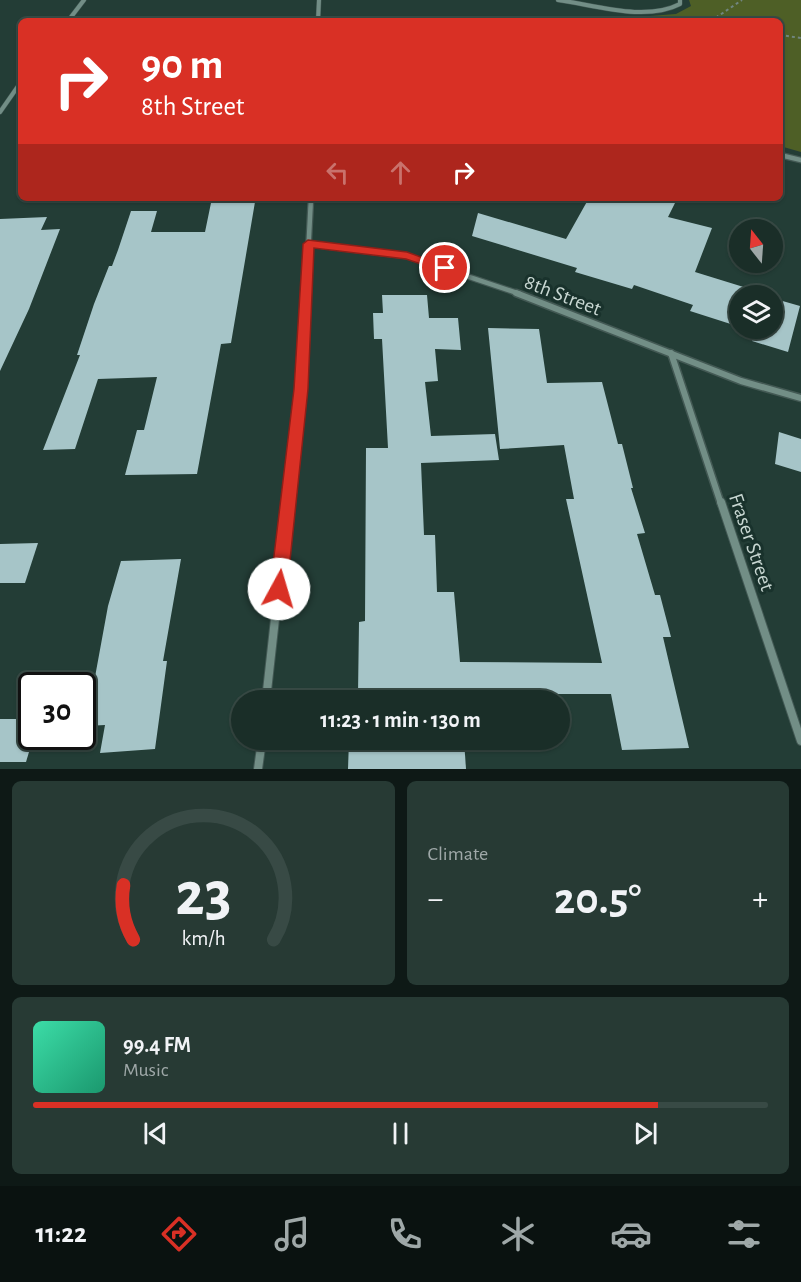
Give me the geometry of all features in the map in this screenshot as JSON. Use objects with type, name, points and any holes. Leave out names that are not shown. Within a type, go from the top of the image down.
[{"type":"street","points":[[70,18],[84,0]]},
{"type":"street","points":[[318,18],[319,0]]},
{"type":"street","points":[[558,0],[656,12],[675,9],[680,4],[680,0]]},
{"type":"street","points":[[0,112],[18,86]]},
{"type":"street","points":[[783,156],[801,160]]},
{"type":"street","points":[[267,690],[301,389],[311,201]]},
{"type":"street","name":"8th Street","points":[[308,244],[407,256],[483,280],[741,381],[801,398]]},
{"type":"street","name":"Fraser Street","points":[[671,353],[801,741]]},
{"type":"street","points":[[258,769],[261,750]]},
{"type":"path","points":[[715,18],[742,0]]},
{"type":"path","points":[[783,35],[801,38]]},
{"type":"green space","points":[[689,0],[801,0],[801,152],[783,147],[783,18],[648,18],[676,14],[691,6]]},
{"type":"building","points":[[211,201],[255,202],[231,343],[221,344],[197,474],[125,475],[137,430],[144,430],[157,377],[98,379],[75,449],[43,450],[80,355],[77,355],[94,304],[109,266],[112,266],[131,211],[157,211],[151,232],[205,232]]},
{"type":"building","points":[[587,201],[667,201],[675,203],[668,217],[712,228],[695,272],[737,285],[729,285],[729,323],[690,311],[693,305],[634,285],[632,289],[575,272],[577,268],[472,236],[478,213],[566,239]]},
{"type":"building","points":[[47,217],[41,230],[60,229],[29,309],[0,371],[0,219]]},
{"type":"building","points":[[382,295],[427,295],[429,318],[458,318],[461,350],[435,349],[438,381],[425,382],[431,436],[495,434],[499,460],[421,463],[424,535],[435,535],[437,592],[454,592],[460,662],[602,663],[566,499],[574,499],[564,445],[500,449],[488,328],[539,329],[547,383],[602,382],[618,444],[622,444],[633,488],[631,488],[645,533],[637,534],[655,595],[660,595],[671,637],[663,637],[689,748],[622,750],[611,694],[570,694],[570,690],[358,690],[359,622],[365,621],[366,448],[388,448],[382,339],[374,339],[373,313],[383,313]]},
{"type":"building","points":[[783,301],[800,306],[788,352],[752,341],[753,339],[783,339]]},
{"type":"building","points":[[779,432],[801,439],[801,472],[775,464]]},
{"type":"building","points":[[38,543],[25,583],[0,583],[0,544]]},
{"type":"building","points":[[181,559],[163,661],[167,661],[155,749],[100,753],[105,725],[96,725],[96,672],[108,606],[121,561]]},
{"type":"building","points":[[0,719],[18,719],[18,750],[30,750],[26,762],[0,762]]},
{"type":"building","points":[[349,750],[465,750],[466,769],[348,769]]},
{"type":"route","points":[[279,589],[301,389],[308,244],[341,246],[407,256],[445,268]]}]
